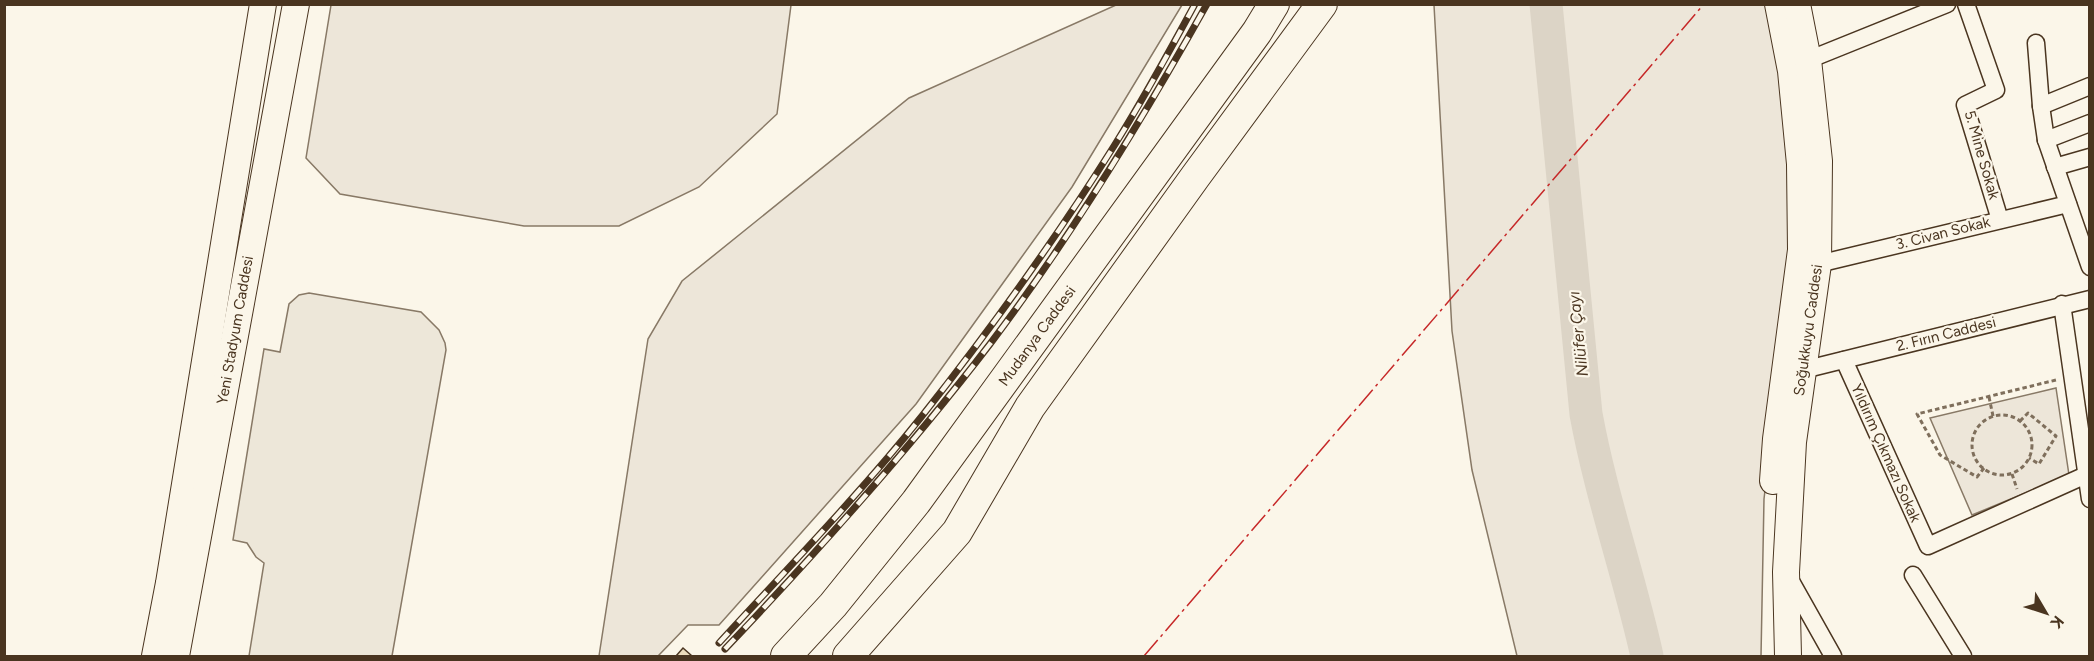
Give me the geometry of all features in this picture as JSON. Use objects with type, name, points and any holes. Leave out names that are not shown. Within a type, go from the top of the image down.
[{"type":"highway","name":"Mudanya Caddesi","points":[[786,657],[833,605],[916,502],[1250,42],[1274,4]]},
{"type":"highway","points":[[848,657],[957,532],[1030,406],[1322,4]]},
{"type":"main road","name":"Yeni Stadyum Caddesi","points":[[155,657],[263,4]]},
{"type":"main road","name":"Yeni Stadyum Caddesi","points":[[176,657],[296,4]]},
{"type":"main road","points":[[957,532],[1336,4]]},
{"type":"main road","name":"Soğukkuyu Caddesi","points":[[1772,657],[1769,542],[1776,439],[1801,250],[1800,164],[1791,71],[1778,4]]},
{"type":"main road","name":"Soğukkuyu Caddesi","points":[[1788,657],[1786,572],[1793,442],[1818,264],[1819,161],[1808,60],[1797,4]]},
{"type":"street","points":[[1808,60],[1947,4]]},
{"type":"street","name":"5. Mine Sokak","points":[[1966,4],[1996,90],[1965,105],[2000,220]]},
{"type":"street","points":[[2036,43],[2046,140],[2090,267]]},
{"type":"street","points":[[2041,106],[2090,86]]},
{"type":"street","points":[[2046,140],[2090,123]]},
{"type":"street","points":[[2055,167],[2090,157]]},
{"type":"street","name":"3. Civan Sokak","points":[[1818,264],[2068,204]]},
{"type":"street","name":"2. Fırın Caddesi","points":[[1803,370],[2062,304],[2090,299]]},
{"type":"street","points":[[2062,304],[2090,499]]},
{"type":"street","name":"Yıldırım Çıkmazı Sokak","points":[[1844,360],[1928,546],[2086,476]]},
{"type":"street","points":[[1786,572],[1833,657]]},
{"type":"street","points":[[1913,575],[1963,657]]},
{"type":"path","points":[[1984,468],[1977,477],[1940,455],[1917,414],[2072,376]]},
{"type":"path","points":[[1989,397],[1993,416]]},
{"type":"path","points":[[2020,421],[2028,412],[2056,436],[2039,464],[2029,458]]},
{"type":"path","points":[[2004,415],[2020,421],[2031,435],[2032,447],[2029,458],[2022,468],[2012,474],[2000,475],[1989,472],[1979,465],[1972,443],[1975,432],[1982,422],[1993,416],[2004,415]]},
{"type":"shaded area","points":[[331,4],[791,5],[777,114],[699,187],[619,226],[524,226],[340,194],[306,158]]},
{"type":"shaded area","points":[[1116,5],[1182,5],[1072,187],[916,404],[719,625],[688,625],[658,656],[599,656],[648,339],[682,281],[909,98]]},
{"type":"shaded area","points":[[1434,5],[1769,5],[1774,26],[1797,221],[1764,499],[1761,656],[1517,656],[1472,470],[1452,331]]},
{"type":"shaded area","points":[[309,293],[421,312],[439,330],[445,343],[446,350],[392,656],[249,656],[264,563],[256,557],[247,543],[233,540],[264,349],[280,352],[289,304],[299,295]]},
{"type":"shaded area","points":[[2056,388],[2069,475],[1972,515],[1930,418]]},
{"type":"building","points":[[683,648],[692,656],[676,656]]},
{"type":"waterway","name":"Nilüfer Çayı","points":[[1546,4],[1586,414],[1599,475],[1647,656]]},
{"type":"railway","points":[[719,643],[873,474],[922,416],[972,351],[1092,181],[1166,58],[1195,4]]},
{"type":"railway","points":[[725,649],[862,500],[959,384],[1020,304],[1104,178],[1157,92],[1207,4]]},
{"type":"power","points":[[1144,656],[1704,4]]}]
